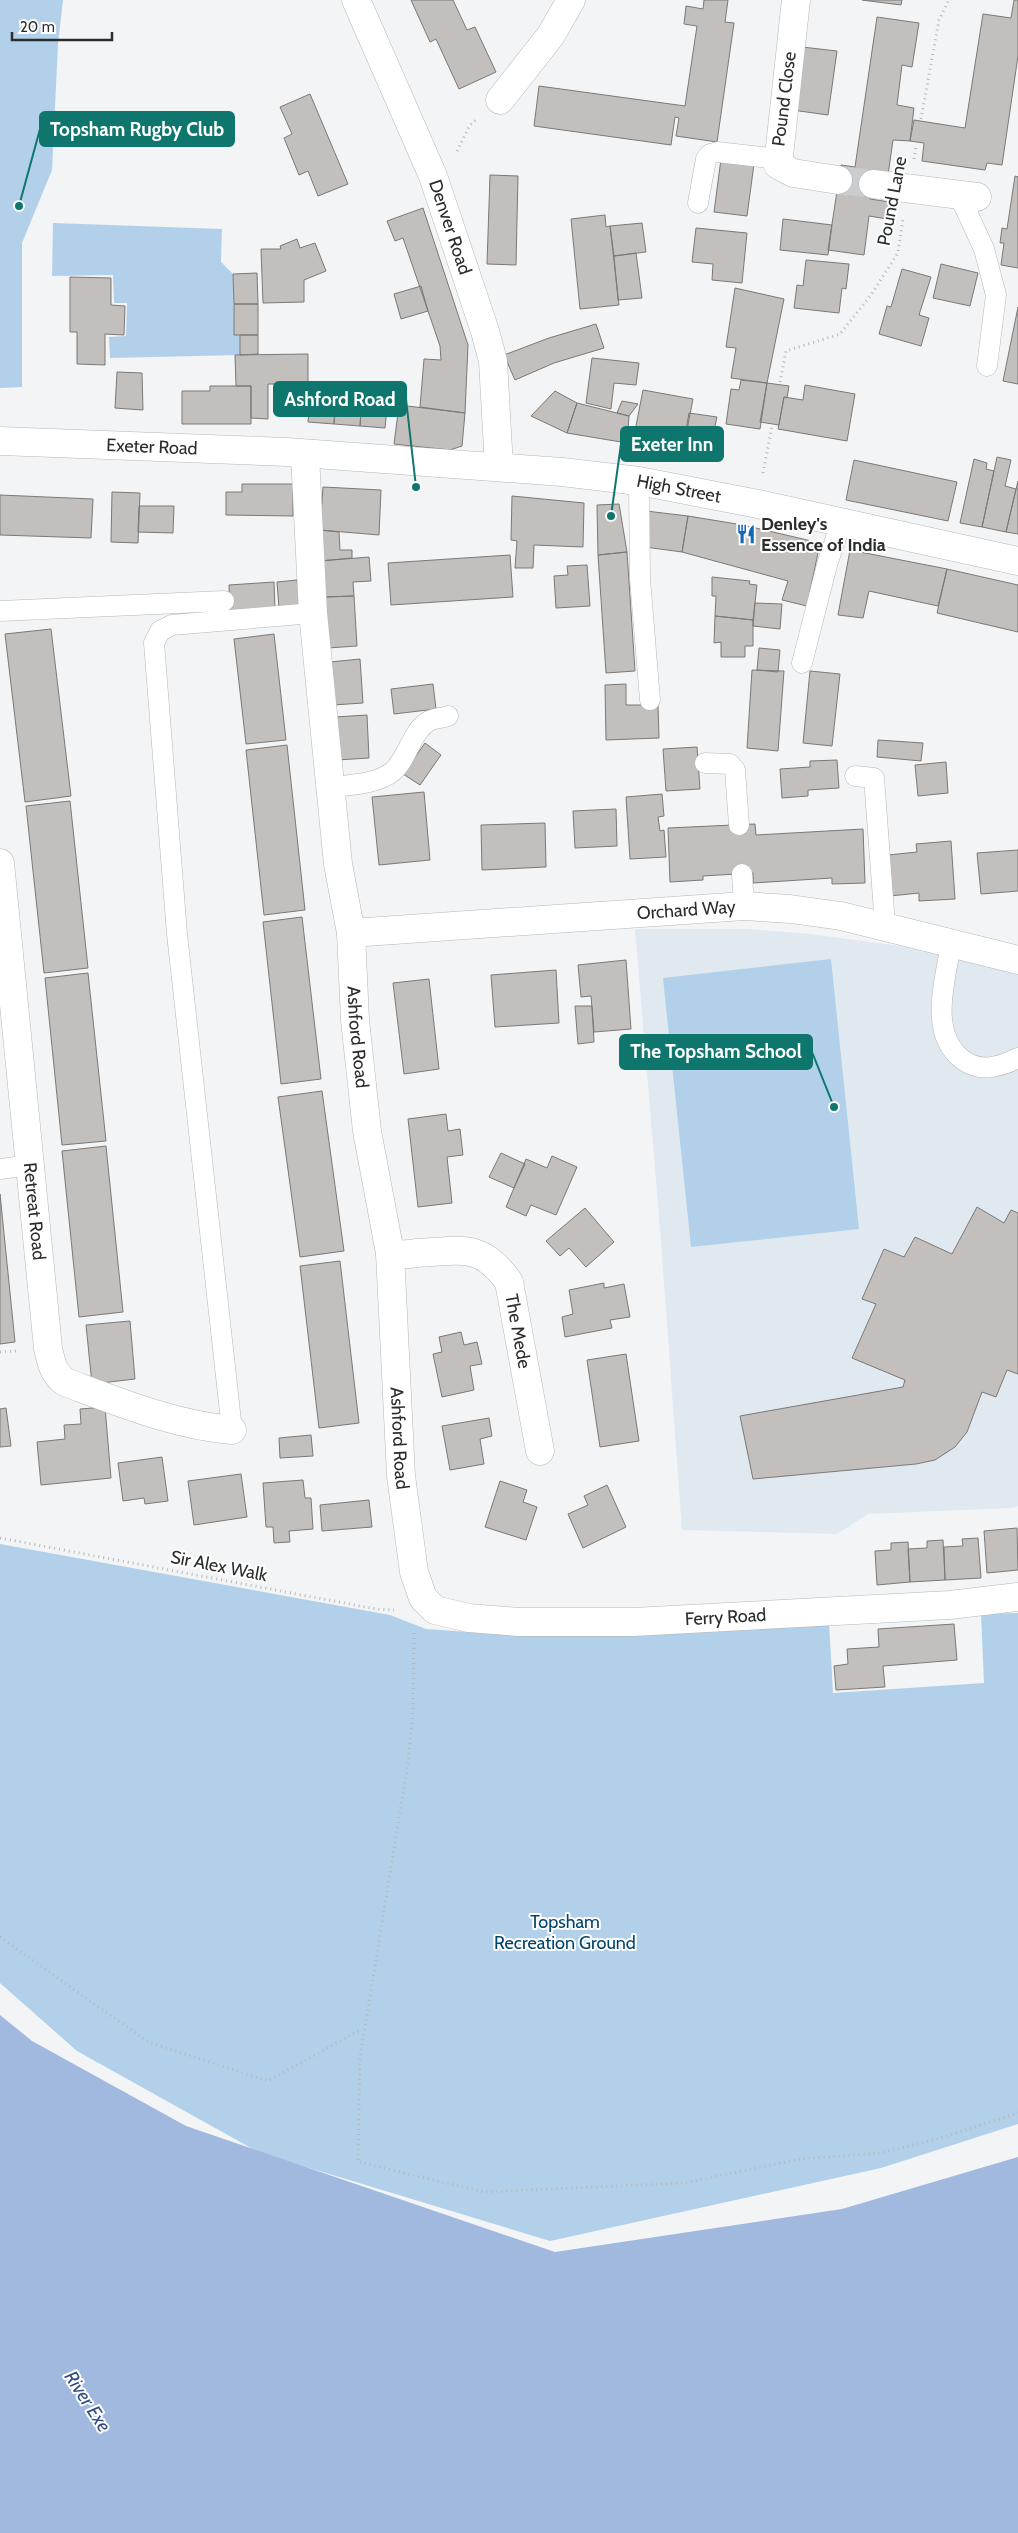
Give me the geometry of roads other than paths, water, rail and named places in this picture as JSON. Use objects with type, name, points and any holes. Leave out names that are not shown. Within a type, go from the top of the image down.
[{"type":"street","name":"Denver Road","points":[[356,0],[432,176],[485,331],[493,361],[498,467]]},
{"type":"street","points":[[500,100],[551,35],[571,0]]},
{"type":"street","name":"Pound Close","points":[[796,0],[778,165],[793,173],[838,180]]},
{"type":"street","points":[[872,184],[968,196]]},
{"type":"street","name":"Exeter Road","points":[[0,441],[287,452],[306,455]]},
{"type":"street","name":"High Street","points":[[306,455],[498,467],[639,481],[758,504],[1018,561]]},
{"type":"street","name":"Ashford Road","points":[[306,455],[313,613],[332,787],[338,864],[351,933],[355,1020],[367,1131],[390,1253],[401,1476],[414,1572],[423,1598],[435,1610]]},
{"type":"street","name":"Retreat Road","points":[[0,863],[48,1348],[59,1378],[141,1410],[209,1428],[232,1430]]},
{"type":"street","name":"Orchard Way","points":[[351,933],[744,906],[790,909],[885,926],[1018,960]]},
{"type":"street","name":"The Mede","points":[[390,1253],[395,1255],[465,1250],[480,1253],[497,1265],[509,1282],[540,1451]]},
{"type":"street","name":"Ferry Road","points":[[435,1610],[469,1618],[519,1622],[633,1622],[950,1604],[1018,1597]]},
{"type":"lane","points":[[698,203],[706,159],[710,154],[717,152],[778,159]]},
{"type":"lane","points":[[968,196],[996,295],[987,366]]},
{"type":"lane","points":[[639,481],[640,579],[650,700]]},
{"type":"lane","points":[[802,663],[827,565],[841,522]]},
{"type":"lane","points":[[0,611],[224,601]]},
{"type":"lane","points":[[232,1430],[178,934],[154,643],[160,631],[172,625],[313,613]]},
{"type":"lane","points":[[332,787],[358,783],[392,772],[418,732],[429,721],[448,716]]},
{"type":"lane","points":[[705,763],[730,764],[735,770],[739,825]]},
{"type":"lane","points":[[855,776],[874,778],[885,926]]},
{"type":"lane","points":[[742,874],[744,906]]},
{"type":"lane","points":[[952,944],[942,994],[943,1031],[952,1052],[970,1065],[987,1069],[1004,1065],[1018,1058]]},
{"type":"lane","points":[[0,1169],[30,1165]]},
{"type":"water","name":"River Exe","points":[[0,2015],[32,2041],[186,2126],[555,2252],[842,2209],[1018,2157],[1018,2533],[0,2533]]},
{"type":"tunnel","points":[[838,180],[873,184]]},
{"type":"place","name":"Topsham Rugby Club","points":[[19,206]]},
{"type":"place","name":"Ashford Road","points":[[416,487]]},
{"type":"place","name":"Exeter Inn","points":[[611,516]]},
{"type":"place","name":"Denley's Essence of India","points":[[746,534]]},
{"type":"place","name":"The Topsham School","points":[[834,1107]]},
{"type":"park label","name":"Topsham Recreation Ground","points":[[565,1932]]}]
